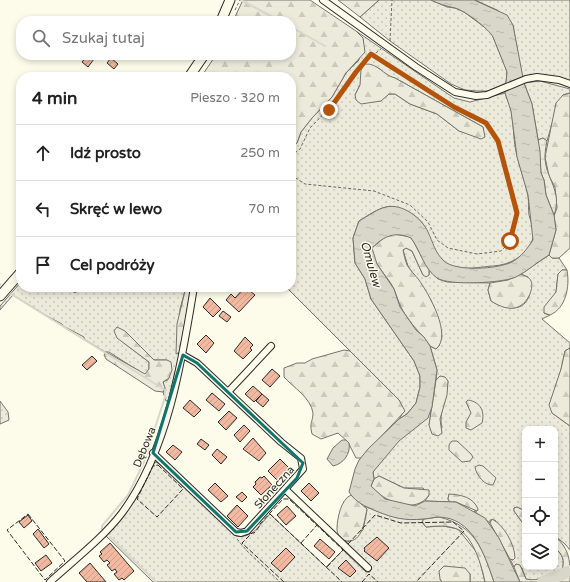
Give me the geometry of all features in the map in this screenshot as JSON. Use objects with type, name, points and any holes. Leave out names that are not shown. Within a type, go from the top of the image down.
[{"type":"main road","points":[[223,16],[230,0]]},
{"type":"main road","points":[[192,72],[201,60]]},
{"type":"main road","points":[[0,296],[16,278]]},
{"type":"street","points":[[323,0],[447,89],[455,92],[476,96],[500,90],[526,79],[546,78],[570,84]]},
{"type":"street","name":"Dębowa","points":[[50,582],[100,536],[121,514],[139,486],[170,407],[183,355],[193,292]]},
{"type":"street","points":[[228,392],[271,346]]},
{"type":"street","name":"Słoneczna","points":[[183,355],[197,363],[281,442],[301,458],[303,469],[286,490],[247,531],[241,533],[236,532]]},
{"type":"street","points":[[153,453],[236,532]]},
{"type":"street","points":[[286,490],[368,568]]},
{"type":"path","points":[[296,152],[300,149],[310,128],[329,110],[371,54],[386,46],[392,40],[392,0]]},
{"type":"path","points":[[296,178],[305,184],[374,191],[410,205],[428,222],[437,240],[448,248],[478,254],[501,251],[510,241],[517,213],[498,141],[486,123],[454,107],[371,54]]},
{"type":"path","points":[[236,532],[240,544],[280,582]]},
{"type":"highlighted area","points":[[183,355],[197,363],[303,463],[297,478],[247,531],[236,532],[153,453]]},
{"type":"green space","points":[[243,0],[310,0],[356,31],[363,38],[365,52],[346,73],[332,97],[301,132],[296,144],[296,72],[204,72],[213,60],[296,60],[296,16],[235,16]]},
{"type":"green space","points":[[338,0],[379,0],[360,17]]},
{"type":"green space","points":[[379,0],[431,0],[464,12],[491,32],[507,72],[506,83],[488,91],[465,90],[451,84],[390,41],[360,17]]},
{"type":"green space","points":[[475,0],[570,0],[570,81],[546,76],[522,78],[513,25],[497,10]]},
{"type":"green space","points":[[356,31],[454,98],[470,102],[505,93],[511,110],[518,161],[527,191],[529,215],[533,231],[533,238],[529,247],[521,256],[511,262],[475,268],[463,268],[451,266],[438,256],[424,226],[409,212],[390,206],[376,211],[359,221],[353,238],[355,263],[365,279],[371,299],[414,361],[420,376],[420,387],[416,403],[407,414],[399,419],[404,411],[399,400],[291,292],[296,292],[296,144],[301,132],[332,97],[346,73],[359,60],[363,39]],"holes":[[[379,68],[384,74],[395,78],[483,127],[484,137],[459,131],[437,114],[410,104],[395,94],[389,94],[380,101],[355,95],[360,85]]]},
{"type":"green space","points":[[365,64],[370,64],[377,67],[483,127],[485,137],[481,139],[459,131],[437,114],[410,104],[395,94],[389,94],[381,101],[361,104],[356,100],[355,95],[360,85],[361,70]]},
{"type":"green space","points":[[540,81],[570,89],[570,93],[563,95],[553,120],[547,141],[543,138],[538,140],[532,104],[524,83]]},
{"type":"green space","points":[[570,93],[570,248],[559,258],[552,258],[549,255],[556,230],[554,216],[557,208],[555,187],[549,176],[545,157],[556,103],[563,95]]},
{"type":"green space","points":[[543,138],[547,141],[545,155],[546,165],[556,199],[554,215],[546,195],[544,180],[541,173],[538,140]]},
{"type":"green space","points":[[394,234],[411,237],[429,270],[429,275],[426,277],[423,275],[412,251],[406,248],[403,250],[407,265],[423,286],[437,314],[442,334],[441,343],[436,349],[430,346],[405,314],[394,289],[377,265],[372,248],[386,236]]},
{"type":"green space","points":[[406,248],[412,251],[423,275],[429,275],[429,270],[438,279],[447,282],[490,283],[488,290],[491,301],[508,308],[519,307],[524,304],[531,291],[528,277],[521,274],[549,255],[552,258],[559,258],[567,270],[562,270],[558,274],[556,292],[544,313],[550,315],[542,319],[570,343],[570,348],[565,351],[552,413],[570,426],[570,550],[558,538],[558,426],[522,426],[522,510],[517,507],[514,508],[514,511],[522,522],[522,568],[516,564],[514,567],[510,559],[513,560],[495,520],[490,520],[490,523],[474,511],[477,511],[449,494],[448,499],[450,502],[425,501],[429,495],[423,488],[404,488],[379,476],[374,479],[373,472],[385,455],[399,440],[422,422],[432,407],[429,425],[442,428],[441,417],[448,381],[440,376],[436,380],[437,370],[430,346],[436,349],[439,346],[442,336],[431,300],[408,266],[403,250]]},
{"type":"green space","points":[[562,270],[567,270],[568,283],[566,296],[560,307],[555,312],[550,315],[544,313],[544,307],[556,292],[558,274]]},
{"type":"green space","points":[[521,274],[529,278],[532,284],[529,296],[521,305],[507,308],[491,301],[488,290],[490,283],[508,280]]},
{"type":"green space","points":[[16,288],[16,292],[185,292],[180,309],[178,354],[180,352],[168,401],[166,401],[163,392],[165,388],[163,384],[164,381],[168,380],[167,360],[154,360],[125,331],[124,343],[149,362],[149,369],[145,375],[13,295],[0,310],[0,306]]},
{"type":"green space","points":[[185,292],[190,292],[180,352],[176,354],[177,324]]},
{"type":"green space","points":[[117,327],[125,331],[154,360],[167,360],[171,362],[172,370],[169,378],[163,382],[165,388],[163,392],[155,391],[106,359],[104,355],[106,352],[145,374],[149,369],[149,362],[117,338],[114,331]]},
{"type":"green space","points":[[570,348],[570,426],[552,413],[549,405],[561,369],[565,351]]},
{"type":"green space","points":[[344,350],[350,351],[399,400],[405,411],[361,458],[356,458],[348,442],[338,433],[321,439],[312,434],[312,408],[301,393],[284,377],[284,368],[297,363],[305,363],[312,359]]},
{"type":"green space","points":[[440,376],[445,377],[448,381],[447,395],[440,419],[442,433],[438,436],[432,434],[429,425],[436,380]]},
{"type":"green space","points":[[468,400],[479,405],[483,415],[482,423],[471,430],[466,428],[466,422],[471,413],[466,402]]},
{"type":"green space","points":[[0,401],[8,412],[9,420],[0,424]]},
{"type":"green space","points":[[452,441],[457,441],[471,454],[473,457],[470,461],[462,462],[449,450],[449,445]]},
{"type":"green space","points":[[156,462],[166,468],[236,536],[252,533],[270,514],[326,567],[343,550],[366,572],[370,572],[370,566],[343,540],[348,542],[363,530],[367,510],[364,506],[401,518],[424,519],[422,522],[426,527],[443,526],[458,529],[478,554],[485,582],[470,582],[470,574],[440,579],[442,582],[153,582],[106,536],[132,503],[152,465]]},
{"type":"green space","points":[[479,465],[483,466],[496,478],[493,485],[487,484],[479,476],[475,467]]},
{"type":"green space","points":[[379,476],[404,488],[429,490],[429,495],[423,501],[416,504],[400,504],[392,501],[377,492],[371,486],[374,479]]},
{"type":"green space","points":[[449,494],[463,496],[470,499],[476,505],[478,509],[477,511],[456,502],[450,502],[448,499]]},
{"type":"green space","points":[[351,495],[367,509],[361,532],[354,540],[349,541],[343,540],[340,537],[337,529],[342,505]]},
{"type":"green space","points":[[517,507],[522,510],[522,522],[514,511],[514,508]]},
{"type":"green space","points":[[439,517],[462,526],[470,533],[482,550],[494,582],[485,582],[476,552],[463,532],[449,527],[426,527],[422,522],[424,519]]},
{"type":"green space","points":[[492,519],[501,526],[508,536],[515,553],[515,558],[513,560],[510,559],[490,523]]},
{"type":"green space","points":[[558,539],[564,546],[568,556],[570,582],[520,582],[514,567],[516,564],[520,565],[526,579],[535,580],[544,578],[562,570],[563,560],[558,551]]},
{"type":"green space","points":[[558,551],[560,553],[563,558],[562,570],[535,581],[526,579],[523,570],[558,570]]},
{"type":"green space","points":[[444,566],[465,568],[470,574],[470,582],[442,582],[439,571]]},
{"type":"water","name":"Omulew","points":[[431,0],[474,0],[507,15],[513,25],[524,83],[532,104],[540,151],[541,173],[544,180],[546,195],[554,215],[556,230],[549,255],[516,277],[500,281],[464,283],[437,278],[425,265],[411,238],[405,236],[390,236],[381,240],[372,248],[377,264],[394,289],[400,307],[416,330],[424,337],[430,346],[437,370],[432,407],[428,418],[399,441],[373,472],[374,479],[371,486],[385,499],[415,506],[425,501],[456,502],[485,518],[499,538],[520,582],[494,582],[482,550],[469,531],[460,524],[450,519],[438,517],[410,520],[394,517],[361,504],[349,492],[359,460],[368,449],[399,419],[407,414],[416,403],[420,387],[420,376],[414,361],[371,299],[365,279],[355,263],[353,238],[359,221],[386,207],[392,206],[405,209],[416,217],[425,227],[436,251],[444,261],[458,267],[467,268],[487,268],[512,262],[524,252],[533,240],[528,195],[517,157],[511,111],[505,93],[507,72],[493,37],[482,25],[459,9]]},
{"type":"water","points":[[342,440],[346,440],[349,443],[349,451],[343,461],[333,466],[327,459],[333,448]]},
{"type":"building","points":[[84,60],[93,60],[88,67],[82,62]]},
{"type":"building","points":[[109,60],[113,60],[118,64],[114,69],[107,63]]},
{"type":"building","points":[[240,292],[251,292],[255,295],[239,312],[226,300],[231,294],[235,298]]},
{"type":"building","points":[[210,298],[221,309],[213,317],[203,307]]},
{"type":"building","points":[[223,311],[231,317],[227,322],[219,316]]},
{"type":"building","points":[[206,335],[214,343],[206,353],[197,344]]},
{"type":"building","points":[[245,337],[253,345],[250,348],[252,350],[243,359],[234,351]]},
{"type":"building","points":[[92,356],[97,361],[87,370],[82,365]]},
{"type":"building","points":[[272,369],[280,376],[270,387],[262,380]]},
{"type":"building","points":[[253,386],[262,394],[254,402],[245,394]]},
{"type":"building","points":[[212,393],[225,404],[219,411],[206,400]]},
{"type":"building","points":[[262,394],[269,400],[263,407],[256,401]]},
{"type":"building","points":[[190,400],[201,410],[194,417],[183,408]]},
{"type":"building","points":[[229,411],[237,418],[226,430],[218,422]]},
{"type":"building","points":[[244,425],[250,431],[240,442],[234,435]]},
{"type":"building","points":[[253,438],[266,453],[259,461],[243,449]]},
{"type":"building","points":[[201,439],[209,445],[205,450],[197,444]]},
{"type":"building","points":[[173,445],[182,452],[175,460],[166,452]]},
{"type":"building","points":[[217,449],[227,457],[221,464],[212,455]]},
{"type":"building","points":[[280,459],[289,468],[277,480],[268,471]]},
{"type":"building","points":[[264,476],[272,485],[261,495],[253,487],[256,484],[255,482],[260,477],[262,478]]},
{"type":"building","points":[[215,483],[228,496],[221,502],[208,490]]},
{"type":"building","points":[[309,483],[319,493],[311,501],[301,491]]},
{"type":"building","points":[[242,492],[247,497],[242,502],[236,497]]},
{"type":"building","points":[[237,505],[248,516],[238,527],[227,516]]},
{"type":"building","points":[[287,506],[296,516],[286,525],[277,515]]},
{"type":"building","points":[[28,515],[32,521],[24,528],[19,522]]},
{"type":"building","points":[[38,529],[49,544],[44,548],[33,534]]},
{"type":"building","points":[[377,537],[389,548],[377,561],[364,551],[364,548]]},
{"type":"building","points":[[320,539],[335,552],[329,559],[314,546]]},
{"type":"building","points":[[110,543],[134,571],[124,580],[122,578],[119,580],[114,574],[117,572],[115,569],[112,571],[107,565],[110,563],[107,560],[104,562],[99,556],[102,554],[100,552]]},
{"type":"building","points":[[286,548],[295,557],[281,572],[271,563]]},
{"type":"building","points":[[46,555],[52,563],[41,571],[35,563]]},
{"type":"building","points":[[346,560],[356,571],[350,577],[338,568]]},
{"type":"building","points":[[90,563],[106,582],[87,582],[79,573]]},
{"type":"waterway","points":[[241,0],[271,16]]},
{"type":"waterway","points":[[296,30],[325,46]]},
{"type":"waterway","points":[[11,294],[165,390],[165,397],[144,462],[128,495],[102,526],[102,529]]},
{"type":"waterway","points":[[110,537],[156,582]]},
{"type":"waterway","points":[[543,582],[570,571]]},
{"type":"fence","points":[[158,465],[183,489],[157,517],[137,499],[153,466],[158,465]]},
{"type":"fence","points":[[284,582],[242,543],[252,533],[254,533],[259,525],[283,499],[289,499],[343,550],[327,567]]},
{"type":"fence","points":[[28,514],[65,561],[45,580],[7,530],[28,514]]},
{"type":"fence","points":[[270,514],[342,582]]},
{"type":"fence","points":[[348,544],[375,515],[401,523],[453,522],[464,531],[416,582]]},
{"type":"fence","points":[[301,543],[317,525]]},
{"type":"fence","points":[[362,582],[369,574],[378,582]]},
{"type":"route","points":[[329,110],[371,54],[454,107],[486,123],[498,141],[511,183],[517,213],[510,241]]}]
